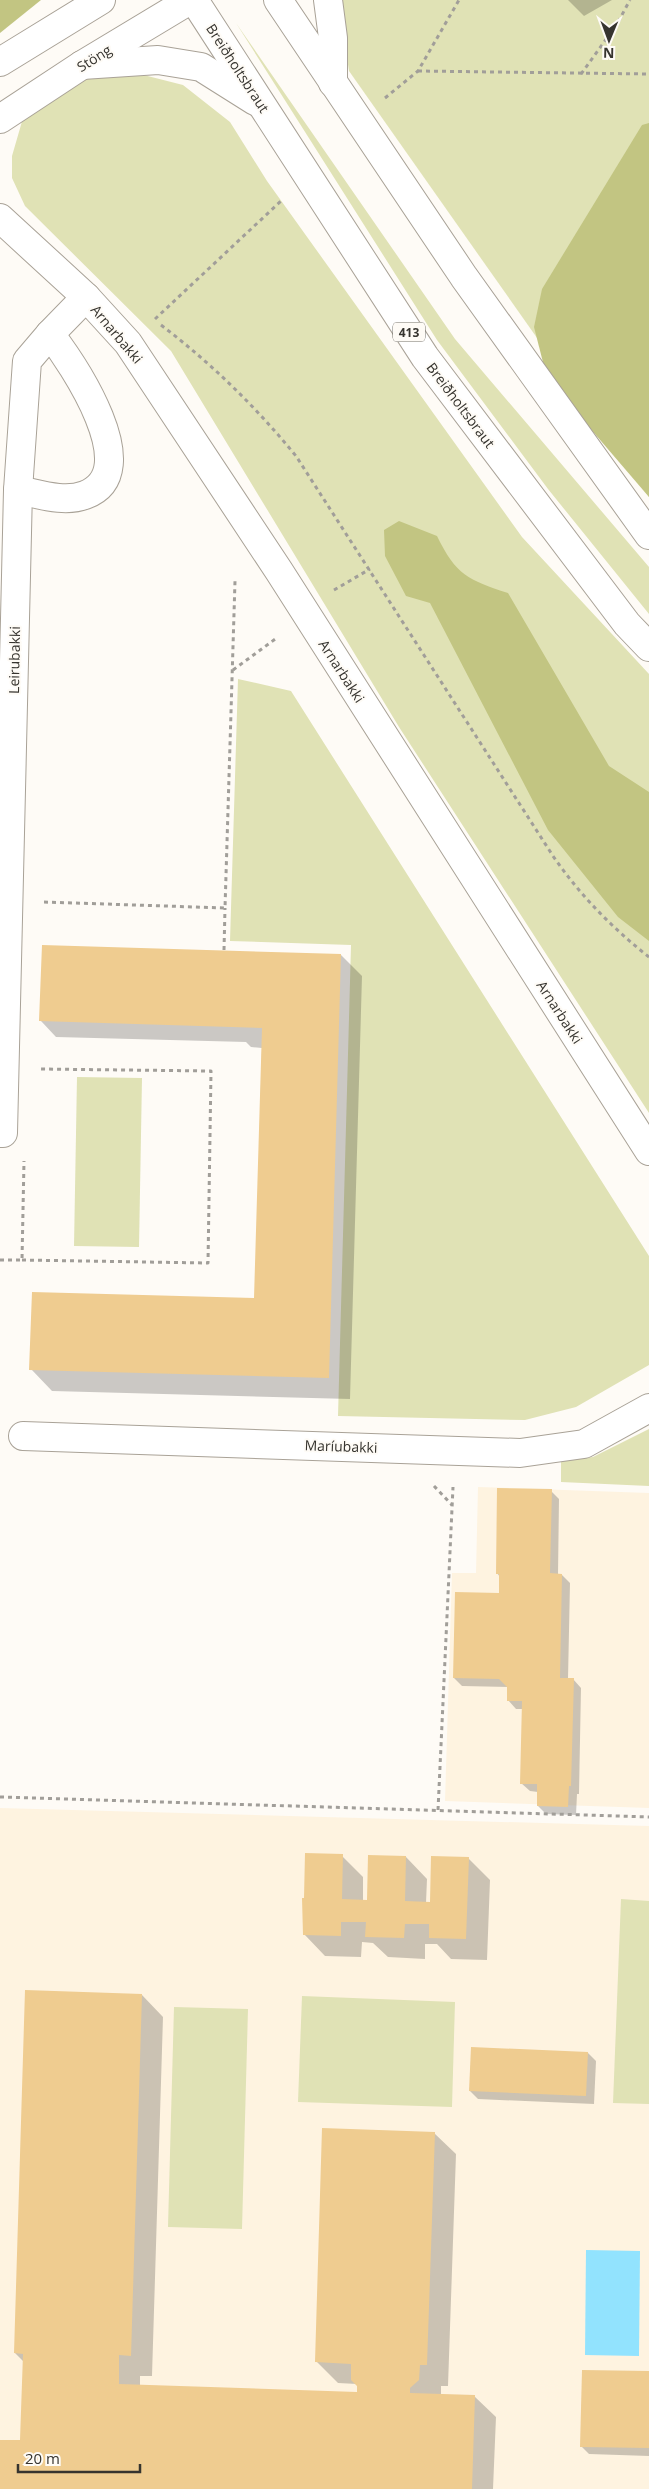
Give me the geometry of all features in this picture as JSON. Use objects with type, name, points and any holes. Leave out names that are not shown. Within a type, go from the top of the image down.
[{"type":"street","points":[[0,62],[101,0]]},
{"type":"street","name":"Stöng","points":[[0,119],[82,65],[192,0]]},
{"type":"street","name":"Breiðholtsbraut","points":[[192,0],[263,106],[425,357],[627,624],[649,647]]},
{"type":"street","points":[[278,0],[464,277],[649,535]]},
{"type":"street","points":[[328,0],[333,38],[333,83]]},
{"type":"street","points":[[82,65],[158,60],[201,68],[263,106]]},
{"type":"street","name":"Arnarbakki","points":[[0,218],[86,297],[128,343],[288,586],[649,1151]]},
{"type":"street","name":"Leirubakki","points":[[0,1133],[2,1133],[18,490],[27,361],[86,297]]},
{"type":"street","points":[[18,490],[58,498],[85,495],[101,485],[109,468],[109,448],[100,419],[72,364],[50,334]]},
{"type":"street","name":"Maríubakki","points":[[23,1436],[520,1453],[584,1444],[649,1408]]},
{"type":"path","points":[[383,99],[418,70],[459,0]]},
{"type":"path","points":[[580,74],[618,24],[630,0]]},
{"type":"path","points":[[418,70],[649,74]]},
{"type":"path","points":[[149,326],[283,199]]},
{"type":"path","points":[[154,320],[194,350],[231,382],[265,418],[296,456],[574,885],[604,918],[649,957]]},
{"type":"path","points":[[330,592],[370,569]]},
{"type":"path","points":[[224,950],[235,581]]},
{"type":"path","points":[[232,670],[274,641]]},
{"type":"path","points":[[8,901],[225,908]]},
{"type":"path","points":[[22,1260],[208,1263],[211,1071],[36,1069]]},
{"type":"path","points":[[438,1810],[453,1481]]},
{"type":"path","points":[[0,1797],[649,1817]]},
{"type":"shaded area","points":[[478,1487],[649,1493],[649,1808],[445,1801],[452,1573],[476,1573]]},
{"type":"shaded area","points":[[0,1808],[649,1826],[649,2489],[0,2489]]},
{"type":"green space","points":[[0,0],[41,0],[0,33]]},
{"type":"green space","points":[[341,0],[649,0],[649,497],[349,71],[342,26]]},
{"type":"green space","points":[[236,23],[455,339],[649,567],[649,614],[548,489],[437,340]]},
{"type":"green space","points":[[120,69],[183,85],[230,122],[267,181],[522,537],[649,674],[649,1113],[399,727],[171,351],[25,206],[12,178],[12,156],[23,118],[59,87]]},
{"type":"green space","points":[[649,123],[649,497],[547,378],[534,327],[542,289],[642,125]]},
{"type":"green space","points":[[399,521],[437,536],[450,560],[473,580],[508,593],[609,766],[649,792],[649,941],[618,917],[548,830],[430,603],[406,596],[385,556],[384,530]]},
{"type":"green space","points":[[238,679],[291,691],[649,1256],[649,1365],[576,1407],[525,1420],[338,1416],[351,945],[230,941]]},
{"type":"green space","points":[[77,1077],[142,1078],[139,1247],[74,1246]]},
{"type":"green space","points":[[649,1429],[649,1486],[561,1482],[561,1461],[593,1457]]},
{"type":"green space","points":[[621,1899],[649,1901],[649,2104],[613,2103]]},
{"type":"green space","points":[[302,1996],[455,2002],[452,2107],[298,2102]]},
{"type":"green space","points":[[174,2007],[248,2009],[242,2229],[168,2227]]},
{"type":"water","points":[[586,2250],[640,2251],[639,2356],[585,2355]]},
{"type":"building","points":[[42,945],[341,954],[329,1378],[29,1370],[32,1292],[254,1298],[262,1028],[39,1021]]},
{"type":"building","points":[[497,1488],[552,1489],[550,1573],[562,1574],[560,1678],[574,1678],[571,1786],[569,1786],[568,1807],[537,1806],[537,1784],[520,1784],[522,1701],[507,1701],[507,1687],[499,1679],[453,1678],[455,1592],[499,1593],[499,1574],[496,1574]]},
{"type":"building","points":[[305,1853],[343,1854],[342,1899],[367,1900],[368,1855],[406,1856],[405,1901],[430,1902],[431,1856],[469,1857],[466,1939],[429,1938],[429,1924],[405,1924],[404,1938],[365,1937],[366,1922],[341,1922],[341,1936],[303,1935],[302,1898],[304,1898]]},
{"type":"building","points":[[25,1990],[142,1994],[131,2356],[119,2355],[119,2384],[357,2392],[357,2386],[351,2380],[351,2364],[315,2362],[322,2128],[435,2132],[427,2365],[420,2365],[419,2380],[410,2388],[410,2393],[475,2395],[472,2489],[0,2489],[0,2440],[20,2440],[23,2354],[14,2353]]},
{"type":"building","points":[[471,2047],[588,2052],[586,2096],[469,2091]]},
{"type":"building","points":[[582,2370],[649,2371],[649,2448],[580,2447]]}]
